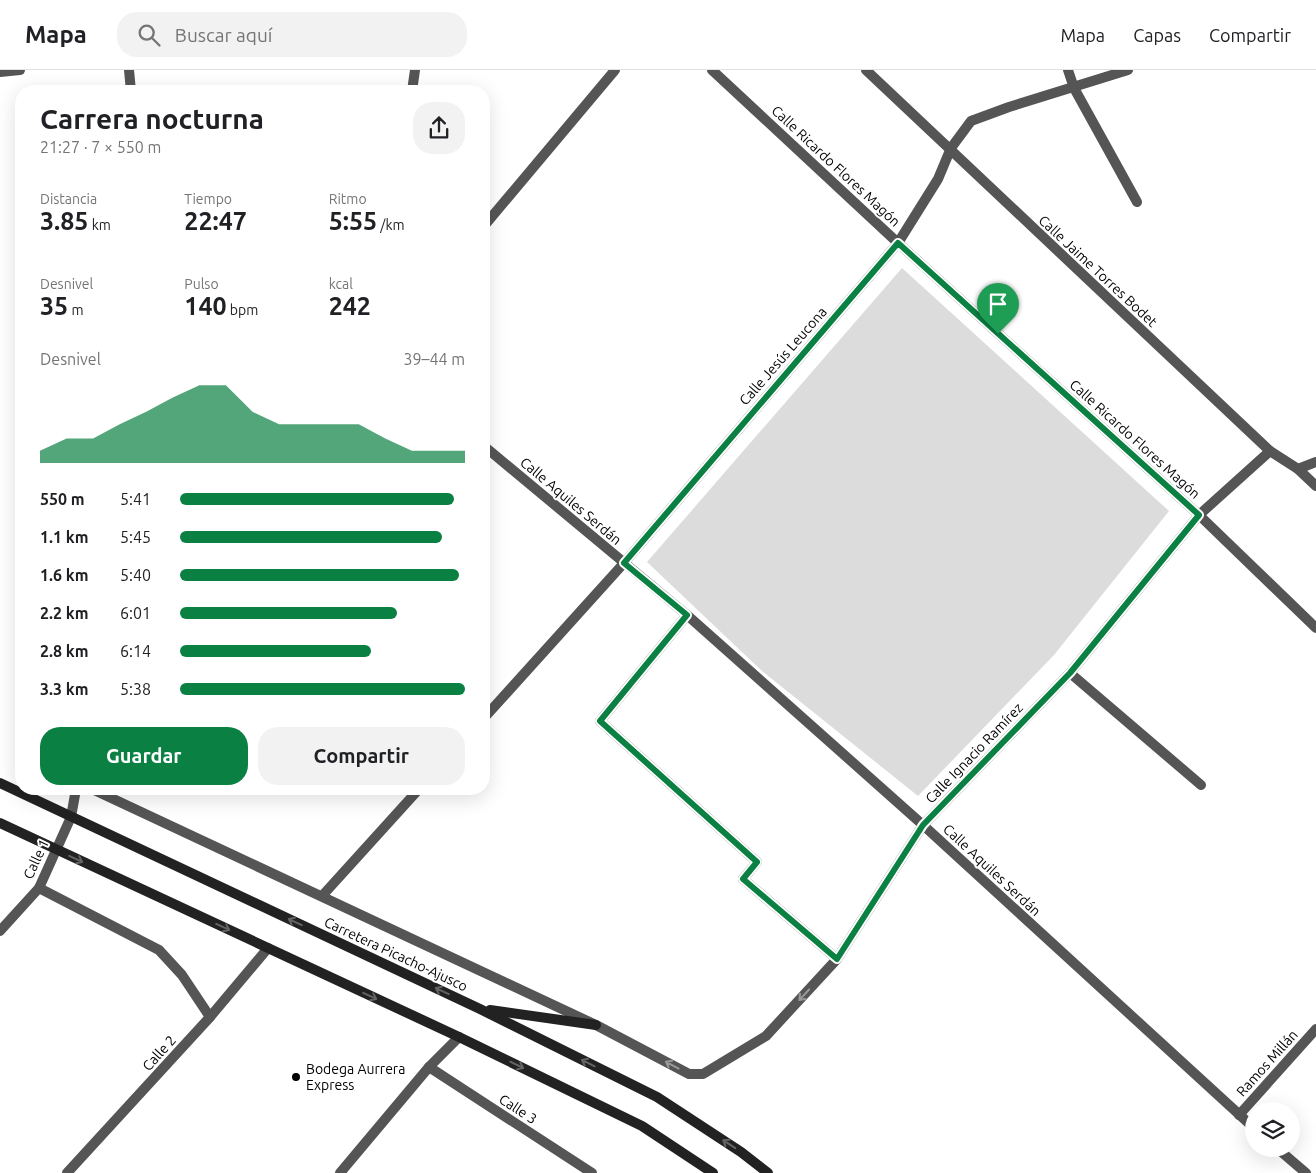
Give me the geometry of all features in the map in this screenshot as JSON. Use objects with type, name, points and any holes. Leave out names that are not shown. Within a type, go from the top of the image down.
[{"type":"main road","name":"Carretera Picacho-Ajusco","points":[[0,783],[15,790]]},
{"type":"main road","name":"Carretera Picacho-Ajusco","points":[[25,795],[480,1009],[657,1097],[741,1152],[768,1173]]},
{"type":"main road","points":[[0,823],[459,1037],[642,1126],[713,1173]]},
{"type":"main road","points":[[480,1009],[596,1025]]},
{"type":"street","points":[[0,72],[20,70]]},
{"type":"street","points":[[129,70],[130,85]]},
{"type":"street","points":[[413,85],[415,70]]},
{"type":"street","points":[[490,219],[615,70]]},
{"type":"street","name":"Calle Ricardo Flores Magón","points":[[712,70],[898,243],[1199,515],[1316,628]]},
{"type":"street","name":"Calle Jaime Torres Bodet","points":[[866,70],[951,148],[988,186],[1270,451],[1298,469],[1316,486]]},
{"type":"street","points":[[1068,70],[1074,88],[1137,202]]},
{"type":"street","name":"Calle Jesús Leucona","points":[[490,711],[624,563],[898,243],[938,178],[951,148],[972,121],[1009,107],[1128,70]]},
{"type":"street","name":"Calle Aquiles Serdán","points":[[490,451],[687,615],[923,825],[1245,1121]]},
{"type":"street","name":"Calle Ignacio Ramírez","points":[[105,795],[596,1025],[689,1074],[702,1074],[766,1036],[837,959],[923,825],[1070,673],[1199,515],[1270,451]]},
{"type":"street","points":[[1298,469],[1316,462]]},
{"type":"street","points":[[687,615],[600,721],[757,862],[743,879],[837,959]]},
{"type":"street","points":[[1070,673],[1201,785]]},
{"type":"street","name":"Calle 1","points":[[0,931],[39,888],[71,817],[75,795]]},
{"type":"street","points":[[322,896],[414,795]]},
{"type":"street","points":[[39,888],[159,950],[182,975],[210,1018]]},
{"type":"street","name":"Calle 2","points":[[67,1173],[210,1018],[268,948]]},
{"type":"street","name":"Ramos Millán","points":[[1238,1115],[1316,1029]]},
{"type":"street","points":[[340,1173],[430,1067],[459,1037]]},
{"type":"street","name":"Calle 3","points":[[430,1067],[592,1173]]},
{"type":"street","points":[[1287,1157],[1306,1173]]},
{"type":"shaded area","points":[[902,268],[1169,511],[1054,655],[918,796],[762,671],[647,562]]},
{"type":"place","name":"Bodega Aurrera Express","points":[[296,1077]]},
{"type":"route","points":[[898,243],[998,334],[1199,515],[1070,673],[923,825],[837,959],[743,879],[757,862],[600,721],[687,615],[624,563],[898,243]]}]
